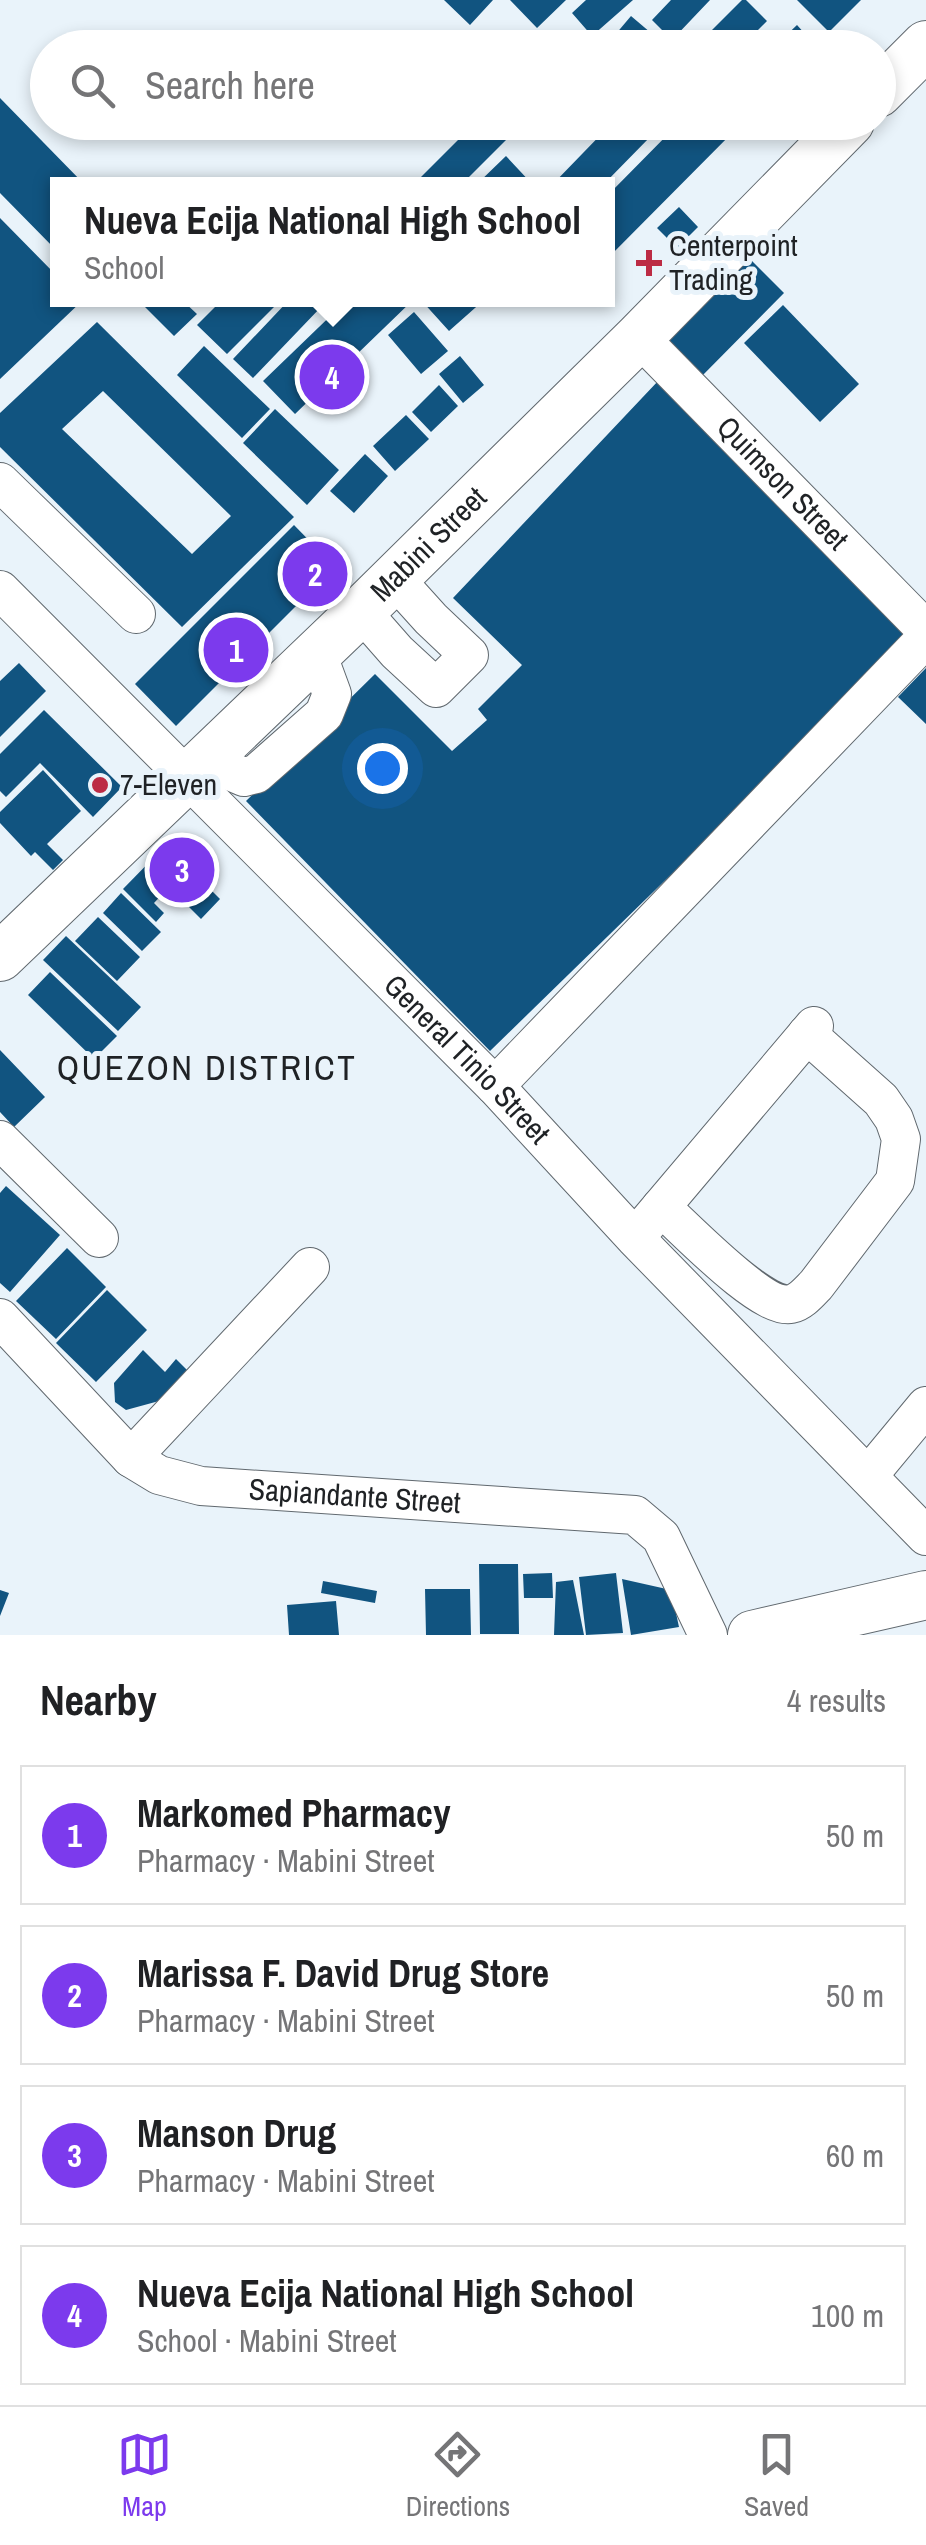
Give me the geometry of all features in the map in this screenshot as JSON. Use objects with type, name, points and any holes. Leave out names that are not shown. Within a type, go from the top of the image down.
[{"type":"main road","points":[[896,75],[926,45]]},
{"type":"main road","name":"Mabini Street","points":[[0,957],[361,611],[832,140]]},
{"type":"main road","points":[[752,1635],[926,1595]]},
{"type":"street","name":"Quimson Street","points":[[639,337],[926,630]]},
{"type":"street","points":[[0,482],[136,614]]},
{"type":"street","points":[[361,611],[436,688],[470,655],[394,578]]},
{"type":"street","name":"General Tinio Street","points":[[0,590],[196,768],[267,856],[495,1086],[635,1238],[926,1536]]},
{"type":"street","points":[[495,1086],[926,638]]},
{"type":"street","points":[[635,1238],[661,1207],[810,1030],[894,1119],[900,1138],[895,1181],[816,1285],[802,1299],[790,1304],[771,1303],[661,1207]]},
{"type":"street","points":[[0,1140],[100,1238]]},
{"type":"street","points":[[131,1458],[310,1268]]},
{"type":"street","name":"Sapiandante Street","points":[[0,1318],[131,1458],[160,1476],[201,1486],[635,1515],[661,1537],[708,1635]]},
{"type":"street","points":[[868,1476],[923,1411]]},
{"type":"building","points":[[444,0],[493,0],[470,25]]},
{"type":"building","points":[[510,0],[566,0],[537,28]]},
{"type":"building","points":[[586,0],[633,0],[599,30],[587,30],[572,13]]},
{"type":"building","points":[[671,0],[710,0],[682,30],[662,30],[652,20]]},
{"type":"building","points":[[742,0],[767,21],[758,30],[712,30]]},
{"type":"building","points":[[797,0],[861,0],[831,30]]},
{"type":"building","points":[[631,16],[648,30],[619,30]]},
{"type":"building","points":[[0,98],[30,129],[30,140],[41,140],[77,177],[50,177],[50,244],[0,193]]},
{"type":"building","points":[[458,140],[506,140],[469,177],[421,177]]},
{"type":"building","points":[[596,140],[647,140],[611,177],[560,177]]},
{"type":"building","points":[[662,140],[725,140],[615,251],[615,188]]},
{"type":"building","points":[[506,156],[526,177],[484,177]]},
{"type":"building","points":[[679,207],[698,227],[677,248],[657,228]]},
{"type":"building","points":[[0,218],[50,269],[50,307],[76,307],[0,379]]},
{"type":"building","points":[[739,248],[784,293],[698,380],[653,334]]},
{"type":"building","points":[[783,305],[859,384],[820,422],[744,343]]},
{"type":"building","points":[[145,307],[190,307],[197,314],[174,336]]},
{"type":"building","points":[[215,307],[274,307],[227,354],[197,325]]},
{"type":"building","points":[[282,307],[321,307],[253,378],[233,359]]},
{"type":"building","points":[[340,307],[406,307],[295,414],[263,381]]},
{"type":"building","points":[[427,307],[476,307],[449,331]]},
{"type":"building","points":[[414,312],[448,351],[421,374],[388,335]]},
{"type":"building","points":[[97,322],[294,517],[182,627],[0,447],[0,413]],"holes":[[[103,391],[231,516],[192,554],[62,429]]]},
{"type":"building","points":[[204,346],[270,409],[242,438],[177,375]]},
{"type":"building","points":[[460,356],[484,385],[463,403],[439,374]]},
{"type":"building","points":[[659,380],[919,633],[490,1051],[246,801],[375,674],[452,751],[487,720],[478,709],[522,665],[453,598]]},
{"type":"building","points":[[439,385],[458,406],[431,432],[412,412]]},
{"type":"building","points":[[275,409],[339,470],[307,505],[243,443]]},
{"type":"building","points":[[406,415],[429,439],[395,471],[373,446]]},
{"type":"building","points":[[365,454],[388,476],[354,513],[330,491]]},
{"type":"building","points":[[294,525],[335,567],[176,726],[135,684]]},
{"type":"building","points":[[19,663],[46,691],[0,737],[0,681]]},
{"type":"building","points":[[926,668],[926,724],[898,697]]},
{"type":"building","points":[[44,710],[122,787],[93,817],[40,763],[6,797],[0,791],[0,754]]},
{"type":"building","points":[[43,770],[81,811],[47,844],[63,860],[53,870],[35,852],[31,856],[0,823],[0,812]]},
{"type":"building","points":[[166,845],[220,899],[201,919],[169,887],[154,903],[164,913],[156,922],[123,889]]},
{"type":"building","points":[[121,893],[161,932],[142,951],[103,913]]},
{"type":"building","points":[[98,917],[140,957],[117,981],[75,941]]},
{"type":"building","points":[[66,936],[141,1007],[118,1031],[43,960]]},
{"type":"building","points":[[50,972],[117,1036],[94,1059],[28,995]]},
{"type":"building","points":[[0,1050],[45,1097],[14,1127],[0,1112]]},
{"type":"building","points":[[6,1186],[60,1235],[10,1292],[0,1283],[0,1193]]},
{"type":"building","points":[[67,1248],[106,1287],[56,1339],[16,1301]]},
{"type":"building","points":[[107,1290],[147,1330],[96,1382],[56,1343]]},
{"type":"building","points":[[143,1350],[165,1372],[176,1359],[192,1375],[170,1398],[126,1410],[115,1402],[114,1383]]},
{"type":"building","points":[[479,1564],[518,1564],[519,1634],[480,1634]]},
{"type":"building","points":[[552,1573],[553,1598],[524,1598],[523,1574]]},
{"type":"building","points":[[616,1573],[623,1633],[586,1635],[579,1577]]},
{"type":"building","points":[[622,1579],[671,1590],[679,1627],[631,1635]]},
{"type":"building","points":[[573,1580],[584,1635],[554,1635],[556,1582]]},
{"type":"building","points":[[323,1581],[377,1591],[375,1603],[321,1593]]},
{"type":"building","points":[[425,1589],[470,1589],[471,1635],[426,1635]]},
{"type":"building","points":[[0,1590],[9,1593],[0,1616]]},
{"type":"building","points":[[336,1601],[339,1635],[289,1635],[287,1605]]},
{"type":"place","name":"Centerpoint Trading","points":[[649,263]]},
{"type":"place","name":"Nueva Ecija National High School","points":[[332,377]]},
{"type":"place","name":"Marissa F. David Drug Store","points":[[315,574]]},
{"type":"place","name":"Markomed Pharmacy","points":[[236,650]]},
{"type":"place","name":"7-Eleven","points":[[100,785]]},
{"type":"place","name":"Manson Drug","points":[[182,870]]},
{"type":"district","name":"QUEZON DISTRICT","points":[[207,1068]]}]
